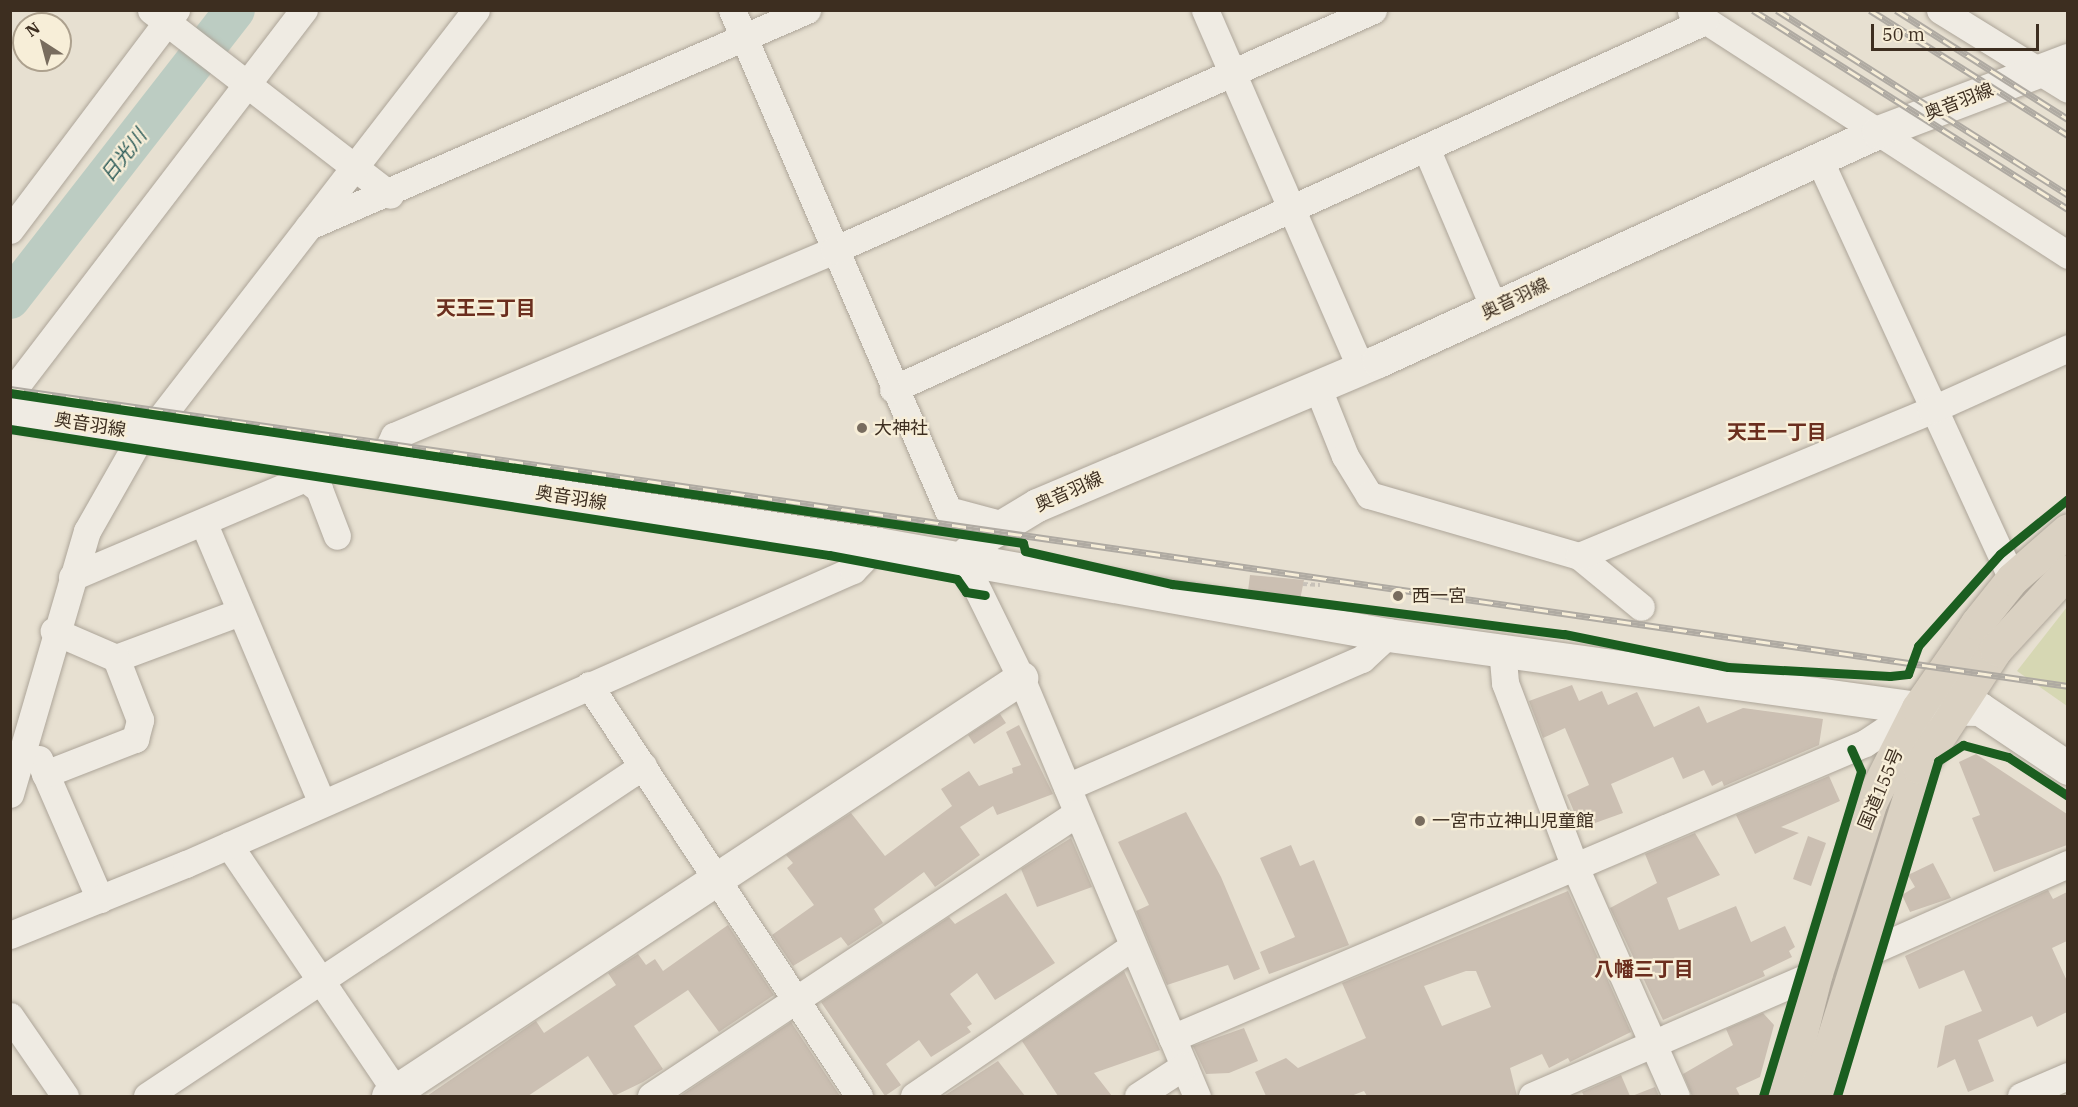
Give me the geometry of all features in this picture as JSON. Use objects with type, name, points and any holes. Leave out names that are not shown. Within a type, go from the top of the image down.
[{"type":"highway","name":"国道155号","points":[[1785,1096],[1816,973],[1871,801],[1918,708],[2012,579],[2067,530]]},
{"type":"highway","name":"国道155号","points":[[1815,1096],[1857,957],[1919,767],[1958,705],[2032,605],[2067,571]]},
{"type":"main road","name":"奥音羽線","points":[[10,413],[145,434],[308,469],[378,469],[962,558],[1004,525],[1037,505],[1361,369],[1878,132],[2054,65]]},
{"type":"main road","points":[[962,558],[1388,635],[1502,648],[1918,708],[1958,705],[1980,709],[2067,768]]},
{"type":"main road","points":[[394,1095],[1021,678]]},
{"type":"street","points":[[10,394],[244,82],[304,10]]},
{"type":"street","points":[[10,794],[54,632],[72,577],[112,478],[476,10]]},
{"type":"street","points":[[732,10],[893,389],[948,510],[1004,525]]},
{"type":"street","points":[[309,226],[390,195],[807,10]]},
{"type":"street","points":[[1205,10],[1294,208],[1361,369]]},
{"type":"street","points":[[378,469],[394,436],[834,250],[1373,10]]},
{"type":"street","points":[[1941,11],[2054,65],[2067,89]]},
{"type":"street","points":[[893,389],[1426,148],[1697,16],[2067,255]]},
{"type":"street","points":[[10,230],[168,19],[244,82],[390,195]]},
{"type":"street","points":[[1426,148],[1494,308]]},
{"type":"street","points":[[1820,159],[1931,410],[2012,579]]},
{"type":"street","points":[[1579,556],[1931,410],[2067,348]]},
{"type":"street","points":[[1317,386],[1345,456],[1369,495],[1579,556],[1641,607]]},
{"type":"street","points":[[72,577],[204,524],[308,469],[319,489],[336,536]]},
{"type":"street","points":[[204,524],[322,803]]},
{"type":"street","points":[[10,935],[229,845],[853,570],[878,544]]},
{"type":"street","points":[[962,558],[1021,678],[1197,1096]]},
{"type":"street","points":[[54,632],[116,658],[240,612]]},
{"type":"street","points":[[1067,787],[1362,659],[1388,635]]},
{"type":"street","points":[[1502,648],[1505,683],[1575,867],[1676,1096]]},
{"type":"street","points":[[45,774],[135,739],[140,720],[116,658]]},
{"type":"street","points":[[590,685],[859,1096]]},
{"type":"street","points":[[1172,1038],[1865,743],[1918,708]]},
{"type":"street","points":[[27,730],[99,899]]},
{"type":"street","points":[[147,1096],[643,766]]},
{"type":"street","points":[[651,1096],[795,998],[1077,813]]},
{"type":"street","points":[[229,845],[394,1095]]},
{"type":"street","points":[[1857,957],[2067,864]]},
{"type":"street","points":[[914,1096],[1133,946]]},
{"type":"street","points":[[1532,1096],[1816,973]]},
{"type":"street","points":[[10,1016],[65,1096]]},
{"type":"street","points":[[1138,1096],[1184,1066]]},
{"type":"street","points":[[2023,1096],[2067,1077]]},
{"type":"path","points":[[1303,584],[1320,585]]},
{"type":"green space","points":[[2067,607],[2067,706],[2017,671]]},
{"type":"building","points":[[1250,575],[1304,580],[1300,600],[1248,591]]},
{"type":"building","points":[[1572,685],[1579,701],[1602,691],[1608,705],[1637,692],[1654,727],[1699,706],[1707,723],[1743,708],[1823,719],[1819,745],[1724,786],[1722,781],[1712,786],[1704,770],[1683,779],[1673,757],[1611,784],[1623,813],[1581,828],[1567,795],[1589,785],[1565,728],[1543,738],[1529,701]]},
{"type":"building","points":[[1000,714],[1006,723],[974,744],[968,735]]},
{"type":"building","points":[[1019,725],[1053,794],[997,815],[993,806],[960,827],[980,855],[935,887],[924,872],[874,909],[883,923],[848,946],[841,937],[793,966],[772,935],[814,905],[787,868],[793,863],[786,855],[851,813],[885,856],[952,806],[941,789],[969,771],[979,786],[1013,773],[1012,768],[1021,765],[1006,732]]},
{"type":"building","points":[[1976,754],[2067,814],[2067,845],[1994,872],[1972,818],[1980,815],[1959,762]]},
{"type":"building","points":[[1829,776],[1840,801],[1781,827],[1799,833],[1755,854],[1736,815]]},
{"type":"building","points":[[1186,812],[1221,877],[1260,969],[1234,980],[1228,965],[1167,985],[1136,911],[1149,905],[1118,842]]},
{"type":"building","points":[[1695,833],[1720,875],[1667,898],[1679,930],[1736,906],[1751,942],[1785,926],[1795,947],[1789,951],[1792,957],[1763,971],[1765,976],[1663,1020],[1610,908],[1657,883],[1645,854]]},
{"type":"building","points":[[1808,836],[1826,843],[1811,886],[1793,879]]},
{"type":"building","points":[[1071,838],[1092,887],[1037,907],[1021,869]]},
{"type":"building","points":[[1291,845],[1300,866],[1314,860],[1349,945],[1269,974],[1260,952],[1295,937],[1260,858]]},
{"type":"building","points":[[1933,863],[1951,898],[1910,912],[1902,895],[1915,887],[1908,875]]},
{"type":"building","points":[[2048,890],[2053,899],[2067,892],[2067,941],[2052,948],[2067,981],[2067,1012],[2037,1027],[2032,1016],[1978,1040],[1994,1081],[1968,1092],[1955,1059],[1937,1068],[1945,1026],[1982,1011],[1964,970],[1919,989],[1905,956]]},
{"type":"building","points":[[1568,891],[1631,1032],[1570,1062],[1568,1058],[1549,1068],[1542,1054],[1510,1068],[1517,1096],[1367,1096],[1364,1091],[1351,1096],[1266,1096],[1255,1072],[1286,1058],[1298,1068],[1366,1038],[1342,983]],"holes":[[[1466,971],[1476,971],[1491,1007],[1442,1026],[1424,986]]]},
{"type":"building","points":[[1006,893],[1055,963],[995,1000],[977,973],[950,994],[972,1024],[967,1027],[971,1032],[931,1057],[919,1040],[886,1064],[901,1085],[885,1096],[821,1002],[949,917],[955,924]]},
{"type":"building","points":[[728,925],[774,995],[719,1032],[688,990],[634,1026],[663,1069],[643,1082],[614,1096],[588,1056],[528,1096],[427,1096],[536,1021],[544,1033],[616,985],[608,973],[638,954],[646,965],[655,959],[663,971]]},
{"type":"building","points":[[1124,971],[1160,1050],[1094,1073],[1112,1096],[1058,1096],[1022,1041]]},
{"type":"building","points":[[1763,1013],[1774,1025],[1760,1077],[1736,1088],[1740,1096],[1692,1096],[1683,1074],[1733,1045],[1726,1029]]},
{"type":"building","points":[[791,1022],[840,1096],[680,1096]]},
{"type":"building","points":[[1244,1028],[1258,1061],[1229,1073],[1206,1074],[1193,1046]]},
{"type":"building","points":[[998,1061],[1025,1096],[944,1096]]},
{"type":"building","points":[[1621,1075],[1630,1096],[1584,1096],[1582,1092]]},
{"type":"building","points":[[1655,1087],[1659,1096],[1632,1096]]},
{"type":"waterway","name":"日光川","points":[[10,299],[235,10]]},
{"type":"railway","points":[[1753,10],[2068,209]]},
{"type":"railway","points":[[1777,10],[2068,195]]},
{"type":"railway","points":[[1870,10],[2068,135]]},
{"type":"railway","points":[[1896,10],[2068,119]]},
{"type":"railway","points":[[10,389],[2068,686]]},
{"type":"cycle path","points":[[10,393],[1023,543],[1025,551],[1172,584],[1564,634],[1728,667],[1890,676],[1908,674],[1918,646],[2000,554],[2068,499]]},
{"type":"cycle path","points":[[10,429],[829,555],[957,579],[966,592],[985,595]]},
{"type":"cycle path","points":[[1837,1096],[1938,761],[1963,745],[2008,757],[2068,796]]},
{"type":"cycle path","points":[[1763,1096],[1861,771],[1851,749]]},
{"type":"place","name":"大神社","points":[[862,428]]},
{"type":"place","name":"西一宮","points":[[1398,596]]},
{"type":"place","name":"一宮市立神山児童館","points":[[1420,821]]},
{"type":"district","name":"天王三丁目","points":[[486,307]]},
{"type":"district","name":"天王一丁目","points":[[1777,431]]},
{"type":"district","name":"八幡三丁目","points":[[1644,968]]}]
